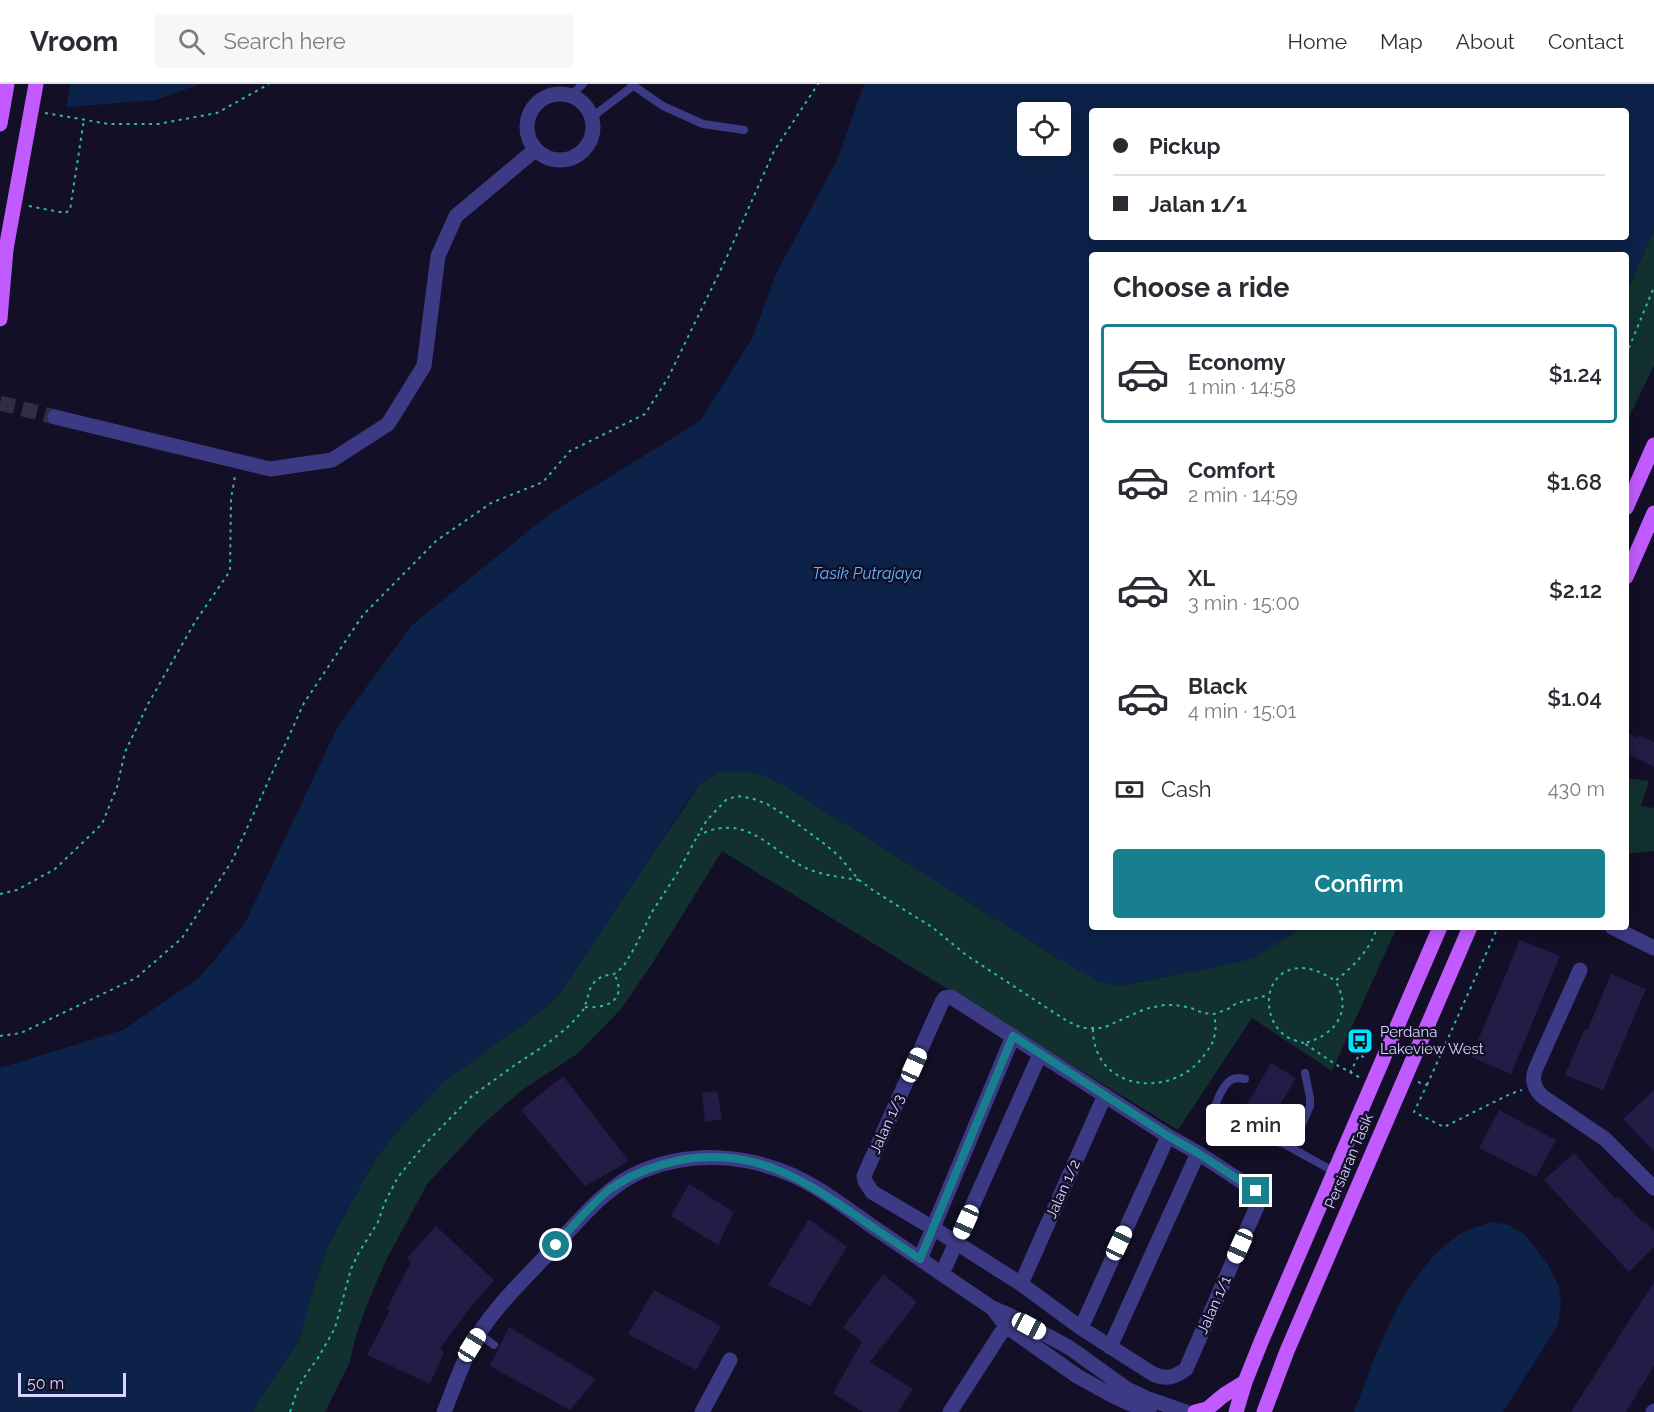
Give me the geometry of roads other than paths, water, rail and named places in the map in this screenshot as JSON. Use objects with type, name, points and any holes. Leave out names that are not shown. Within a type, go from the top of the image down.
[{"type":"main road","points":[[0,124],[7,84]]},
{"type":"main road","points":[[0,319],[6,249],[36,84]]},
{"type":"main road","points":[[1629,501],[1654,445]]},
{"type":"main road","points":[[1629,570],[1654,513]]},
{"type":"main road","name":"Persiaran Tasik","points":[[1236,1412],[1245,1382],[1439,930]]},
{"type":"main road","name":"Persiaran Tasik","points":[[1264,1412],[1291,1340],[1469,930]]},
{"type":"main road","points":[[1195,1412],[1207,1409],[1245,1382]]},
{"type":"street","points":[[560,93],[571,95],[580,100],[592,117],[591,139],[577,156],[555,160],[535,150],[526,130],[527,118],[531,108],[548,95],[560,93]]},
{"type":"street","points":[[54,417],[270,469],[332,460],[388,424],[423,366],[438,256],[456,216],[535,150]]},
{"type":"street","points":[[1618,930],[1654,948]]},
{"type":"street","points":[[1580,970],[1533,1074],[1534,1086],[1543,1097],[1605,1139],[1654,1188]]},
{"type":"street","name":"Jalan 1/3","points":[[933,1227],[872,1192],[864,1176],[945,998],[951,997],[957,1000],[1013,1036]]},
{"type":"street","points":[[920,1259],[933,1227],[1013,1036],[1198,1153],[1110,1347],[1021,1284],[933,1227]]},
{"type":"street","points":[[942,1274],[1040,1054]]},
{"type":"street","name":"Jalan 1/2","points":[[1021,1284],[1105,1095]]},
{"type":"street","points":[[1081,1328],[1168,1136]]},
{"type":"street","name":"Jalan 1/1","points":[[1110,1347],[1161,1378],[1176,1376],[1186,1369],[1258,1204],[1259,1197],[1251,1186],[1198,1153]]},
{"type":"street","points":[[444,1412],[463,1365],[479,1334],[498,1309],[609,1190],[640,1171],[670,1162],[700,1157],[736,1158],[793,1175],[824,1193],[992,1308],[1038,1349],[1077,1376],[1115,1397],[1145,1407],[1186,1412]]},
{"type":"street","points":[[1008,1321],[1047,1335],[1070,1348],[1128,1389],[1145,1407]]},
{"type":"street","points":[[950,1412],[1008,1321]]},
{"type":"street","points":[[1038,1349],[1047,1335]]},
{"type":"street","points":[[702,1412],[730,1360]]},
{"type":"lane","points":[[571,95],[583,84]]},
{"type":"lane","points":[[592,117],[637,86],[663,106],[703,124],[744,130]]},
{"type":"lane","points":[[1292,1148],[1310,1106],[1305,1073]]},
{"type":"lane","points":[[1245,1079],[1232,1078],[1215,1104],[1215,1110],[1249,1134],[1292,1148],[1335,1172]]},
{"type":"lane","points":[[479,1334],[494,1345]]},
{"type":"water","points":[[0,84],[200,84],[156,100],[56,108]]},
{"type":"water","name":"Tasik Putrajaya","points":[[864,84],[1654,84],[1654,230],[1629,286],[1629,252],[1089,252],[1089,930],[1297,930],[1254,958],[1122,986],[1100,982],[1059,959],[782,784],[751,772],[720,773],[701,784],[686,803],[557,996],[541,1011],[442,1083],[393,1136],[375,1160],[328,1245],[299,1341],[252,1412],[0,1412],[0,1068],[123,1030],[200,977],[245,923],[338,726],[411,626],[548,515],[700,421],[752,339],[776,274],[838,158]]},
{"type":"water","points":[[1492,1222],[1509,1225],[1525,1235],[1547,1263],[1559,1287],[1561,1304],[1558,1325],[1503,1412],[1354,1412],[1383,1338],[1408,1290],[1441,1249],[1462,1233]]},
{"type":"tunnel","points":[[0,403],[55,417]]},
{"type":"place","name":"Perdana Lakeview West","points":[[1360,1041]]}]
